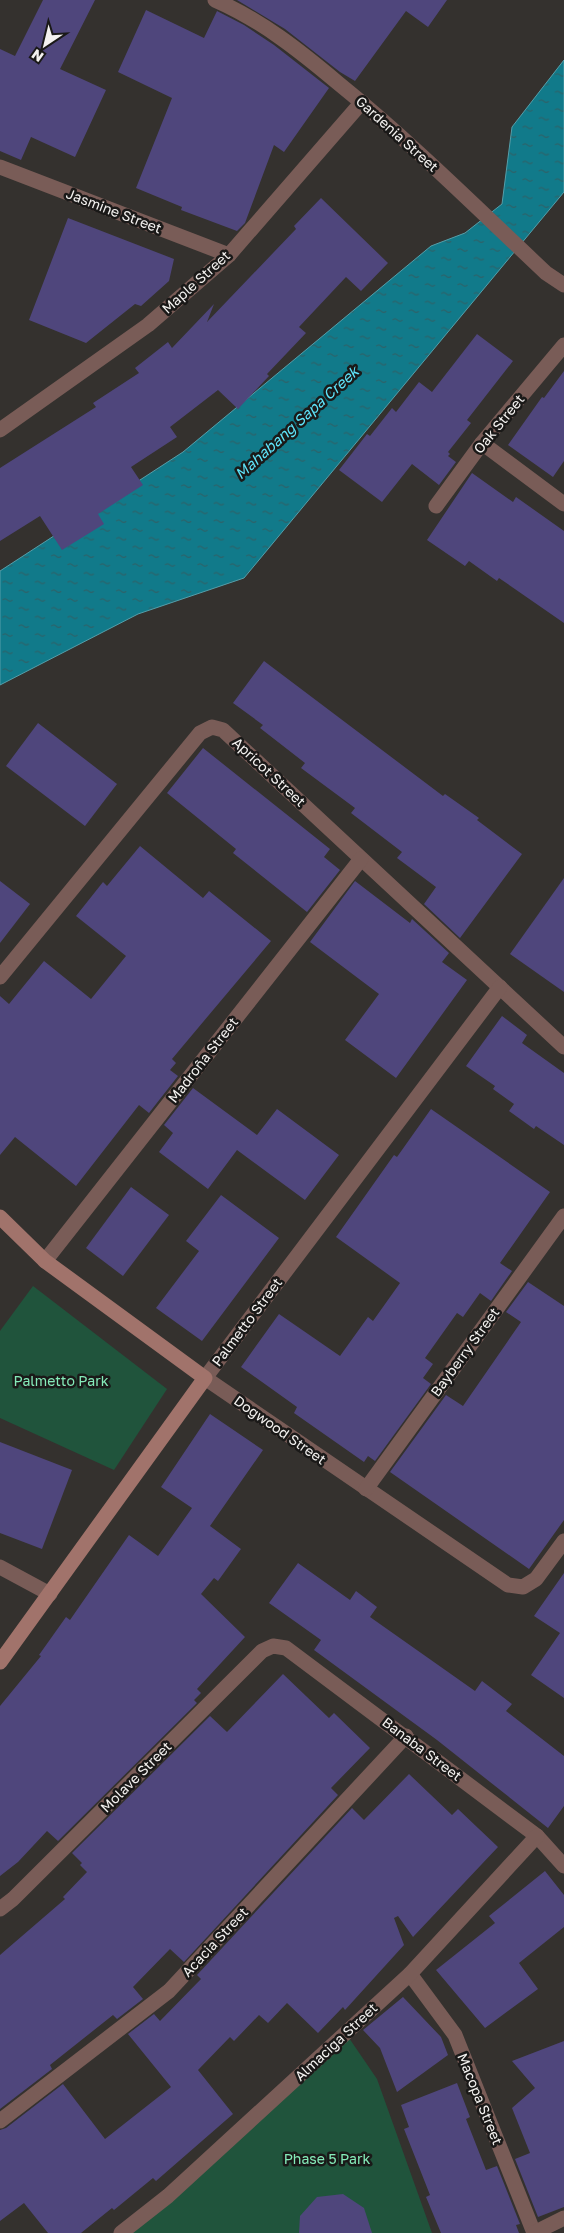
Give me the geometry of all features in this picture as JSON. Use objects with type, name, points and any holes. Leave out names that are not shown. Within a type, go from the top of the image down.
[{"type":"street","name":"Gardenia Street","points":[[215,0],[287,41],[362,102],[411,144],[546,273],[564,285]]},
{"type":"street","name":"Maple Street","points":[[2,427],[148,325],[229,254],[362,102]]},
{"type":"street","name":"Jasmine Street","points":[[0,167],[229,254]]},
{"type":"street","name":"Oak Street","points":[[436,506],[482,443],[564,345]]},
{"type":"street","points":[[482,443],[564,504]]},
{"type":"street","name":"Apricot Street","points":[[0,977],[200,734],[212,726],[222,730],[564,1047]]},
{"type":"street","name":"Madroña Street","points":[[45,1261],[361,859]]},
{"type":"street","name":"Palmetto Street","points":[[0,1662],[205,1378],[500,987]]},
{"type":"street","name":"Bayberry Street","points":[[366,1489],[564,1216]]},
{"type":"street","name":"Dogwood Street","points":[[0,1217],[45,1261],[205,1378],[508,1585],[522,1587],[536,1579],[564,1542]]},
{"type":"street","points":[[0,1567],[50,1594]]},
{"type":"street","name":"Banaba Street","points":[[273,1646],[286,1648],[406,1736],[537,1836],[564,1866]]},
{"type":"street","name":"Molave Street","points":[[0,1908],[13,1899],[262,1651],[273,1646]]},
{"type":"street","name":"Acacia Street","points":[[0,2121],[169,1991],[406,1736]]},
{"type":"street","name":"Almaciga Street","points":[[121,2233],[168,2196],[410,1974],[537,1836]]},
{"type":"street","name":"Macopa Street","points":[[410,1974],[455,2035],[534,2233]]},
{"type":"street","points":[[534,2233],[564,2218]]},
{"type":"green space","name":"Palmetto Park","points":[[33,1286],[167,1389],[114,1470],[0,1418],[0,1331]]},
{"type":"green space","name":"Phase 5 Park","points":[[349,2038],[377,2079],[432,2233],[131,2233],[184,2191]]},
{"type":"water","name":"Mahabang Sapa Creek","points":[[564,60],[564,192],[244,578],[138,614],[0,685],[0,571],[183,452],[431,246],[465,233],[502,204],[512,127]]},
{"type":"building","points":[[43,0],[95,0],[60,69],[106,90],[75,157],[31,137],[21,160],[0,151],[0,49],[15,56]]},
{"type":"building","points":[[237,0],[447,0],[428,27],[406,11],[355,81],[340,72],[285,29]]},
{"type":"building","points":[[146,10],[204,38],[217,11],[244,25],[274,45],[329,88],[284,152],[274,145],[245,223],[237,231],[181,210],[182,207],[136,188],[172,98],[118,72]]},
{"type":"building","points":[[321,198],[388,263],[361,291],[346,277],[299,327],[306,333],[267,374],[269,376],[238,409],[218,390],[170,427],[177,437],[131,467],[143,485],[98,514],[104,524],[62,550],[40,516],[0,541],[0,468],[96,407],[93,403],[139,373],[135,368],[168,342],[172,348],[214,304],[207,322],[296,229],[294,226]]},
{"type":"building","points":[[68,218],[174,259],[169,281],[141,306],[135,304],[86,343],[29,320]]},
{"type":"building","points":[[477,334],[513,361],[467,420],[471,423],[448,452],[450,454],[448,456],[456,462],[439,485],[412,464],[382,502],[339,470],[367,434],[370,436],[392,408],[396,412],[419,382],[432,392]]},
{"type":"building","points":[[564,371],[564,461],[553,477],[508,445],[542,397],[544,398]]},
{"type":"building","points":[[472,473],[513,502],[516,497],[564,531],[564,623],[499,578],[497,581],[469,561],[465,566],[427,540]]},
{"type":"building","points":[[264,661],[443,796],[445,794],[479,818],[477,820],[522,854],[460,938],[424,904],[436,887],[397,858],[402,852],[351,813],[355,808],[301,768],[305,763],[260,728],[263,725],[233,703]]},
{"type":"building","points":[[38,723],[117,784],[85,826],[6,766]]},
{"type":"building","points":[[203,748],[330,849],[324,857],[340,870],[307,912],[233,853],[236,849],[167,793]]},
{"type":"building","points":[[140,846],[203,898],[209,891],[271,941],[172,1059],[176,1063],[170,1070],[178,1076],[149,1113],[139,1105],[76,1186],[15,1137],[0,1155],[0,996],[9,1004],[44,961],[91,999],[126,956],[76,916],[103,882],[107,886]]},
{"type":"building","points":[[564,878],[564,992],[510,954]]},
{"type":"building","points":[[0,881],[30,904],[0,943]]},
{"type":"building","points":[[355,881],[410,923],[412,919],[449,953],[442,962],[467,980],[396,1078],[345,1040],[379,994],[310,942]]},
{"type":"building","points":[[502,1016],[527,1035],[522,1043],[564,1073],[564,1145],[536,1126],[534,1129],[509,1111],[514,1104],[493,1089],[495,1086],[466,1066]]},
{"type":"building","points":[[193,1088],[257,1135],[277,1109],[339,1155],[305,1200],[237,1150],[208,1189],[159,1152],[173,1133],[164,1125]]},
{"type":"building","points":[[431,1109],[550,1192],[500,1263],[512,1271],[491,1301],[480,1293],[463,1317],[457,1313],[425,1358],[433,1364],[423,1378],[431,1384],[375,1461],[368,1456],[364,1462],[294,1413],[297,1407],[241,1367],[279,1314],[340,1356],[368,1317],[373,1321],[400,1283],[336,1237],[394,1155],[397,1157]]},
{"type":"building","points":[[131,1187],[169,1215],[123,1276],[86,1248]]},
{"type":"building","points":[[221,1195],[279,1238],[202,1341],[156,1308],[199,1251],[186,1241]]},
{"type":"building","points":[[528,1282],[564,1306],[564,1520],[529,1569],[390,1472],[446,1395],[463,1406],[521,1322],[506,1312]]},
{"type":"building","points":[[210,1414],[263,1450],[210,1526],[241,1549],[218,1581],[214,1578],[201,1594],[245,1637],[197,1689],[201,1693],[194,1700],[197,1703],[58,1841],[47,1831],[18,1862],[0,1876],[0,1706],[41,1656],[39,1655],[66,1617],[70,1620],[129,1535],[158,1556],[192,1508],[161,1487]]},
{"type":"building","points":[[0,1442],[72,1470],[42,1549],[0,1533]]},
{"type":"building","points":[[298,1563],[350,1600],[356,1591],[377,1607],[370,1617],[475,1691],[482,1681],[512,1704],[506,1711],[564,1756],[564,1806],[548,1828],[437,1740],[314,1650],[321,1640],[269,1603]]},
{"type":"building","points":[[564,1573],[564,1698],[531,1675],[560,1633],[534,1616]]},
{"type":"building","points":[[283,1674],[329,1718],[334,1713],[370,1748],[331,1788],[338,1795],[184,1962],[170,1949],[133,1987],[143,1999],[117,2019],[113,2015],[50,2065],[52,2069],[0,2109],[0,1955],[65,1899],[63,1897],[87,1872],[80,1865],[82,1863],[72,1853],[210,1716],[227,1732]]},
{"type":"building","points":[[409,1774],[452,1815],[458,1809],[498,1847],[413,1937],[398,1916],[394,1918],[404,1945],[345,2010],[343,2007],[318,2033],[287,2003],[268,2023],[259,2015],[234,2041],[230,2037],[198,2070],[233,2114],[156,2181],[153,2178],[114,2210],[112,2208],[81,2233],[48,2233],[24,2203],[0,2221],[0,2130],[6,2128],[63,2084],[105,2139],[171,2087],[128,2034],[154,2014],[160,2021],[201,1979],[197,1975],[352,1808],[364,1820]]},
{"type":"building","points":[[545,1871],[564,1895],[564,1927],[519,1963],[538,1989],[485,2028],[436,1970],[495,1923],[489,1916]]},
{"type":"building","points":[[403,1997],[441,2037],[448,2055],[397,2092],[380,2048],[363,2030]]},
{"type":"building","points":[[564,2041],[564,2207],[538,2217],[515,2159],[530,2153],[512,2108],[535,2088],[512,2061]]},
{"type":"building","points":[[457,2083],[470,2117],[466,2119],[486,2170],[497,2166],[520,2224],[516,2225],[519,2233],[441,2233],[426,2197],[430,2195],[404,2129],[409,2127],[401,2105]]},
{"type":"building","points":[[343,2194],[364,2208],[372,2233],[299,2233],[300,2216],[317,2197]]}]
